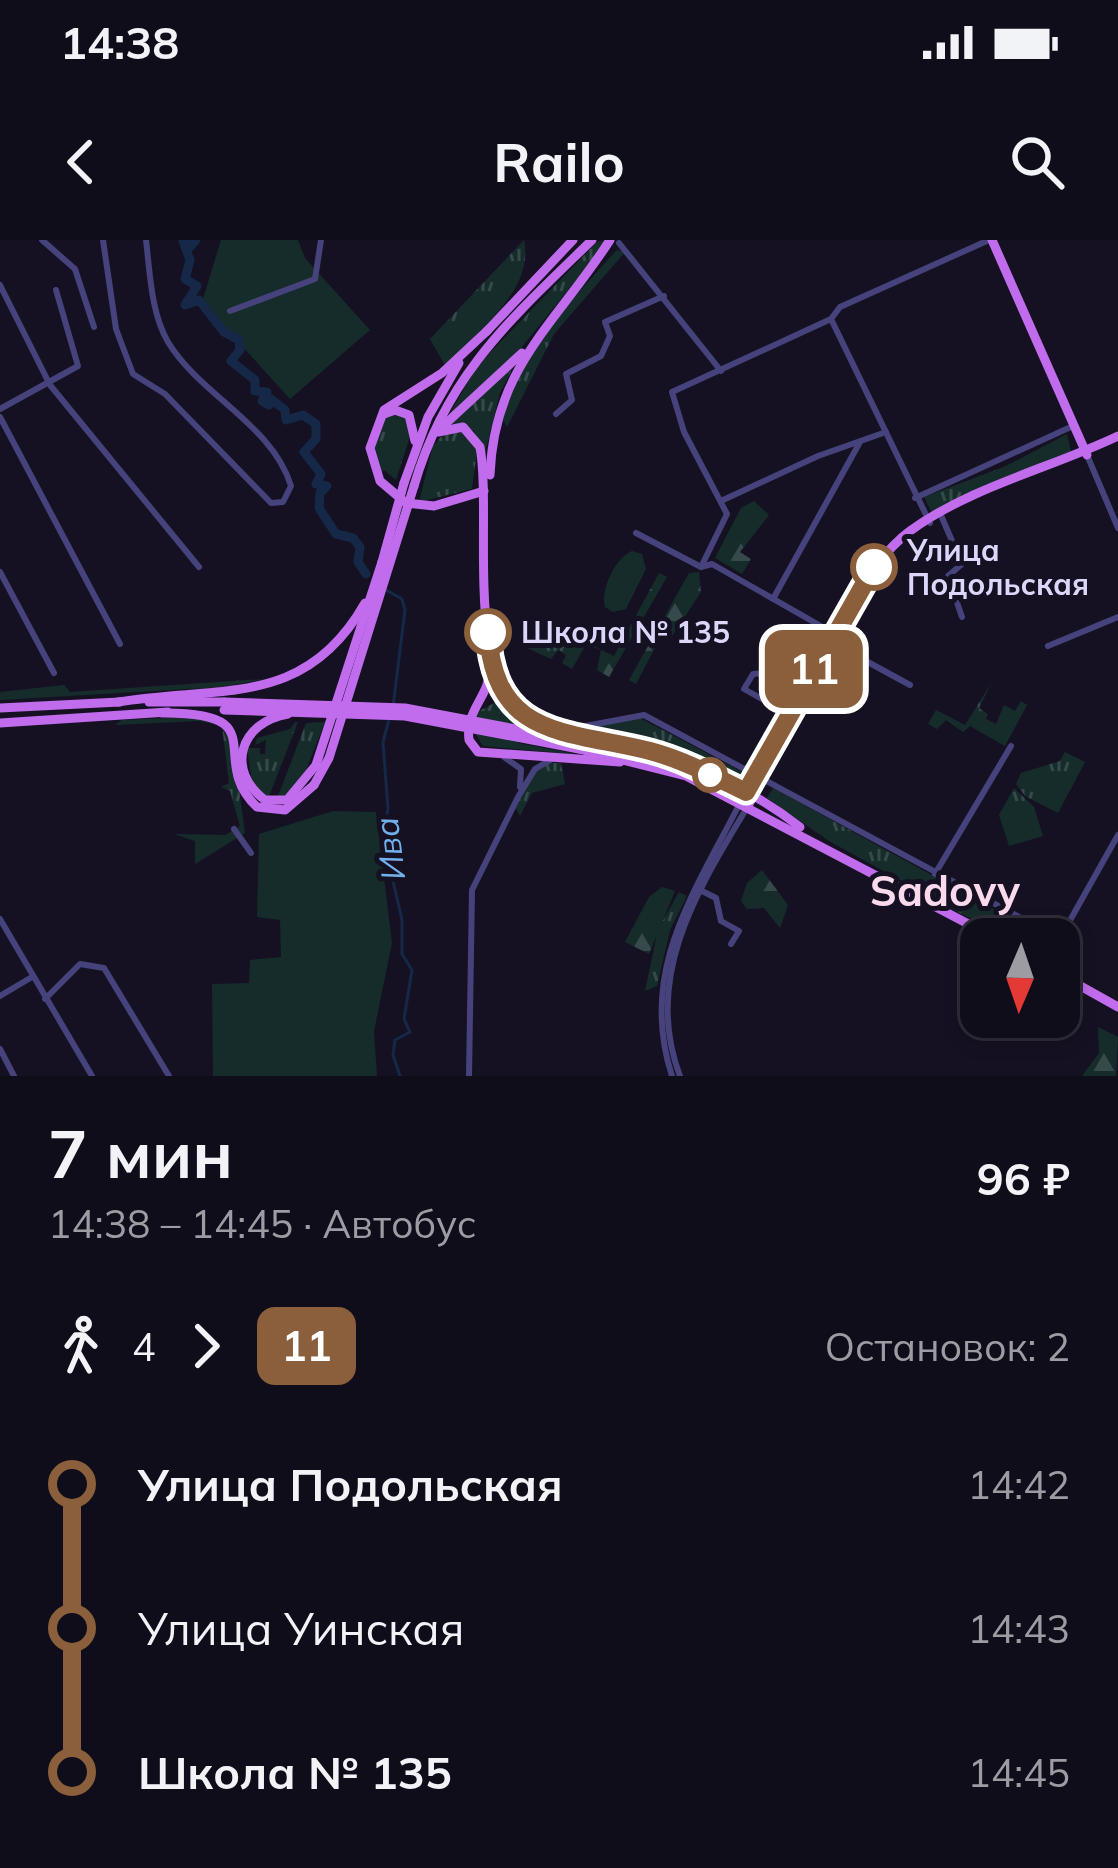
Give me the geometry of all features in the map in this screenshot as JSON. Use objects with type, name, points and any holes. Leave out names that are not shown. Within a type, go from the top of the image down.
[{"type":"main road","points":[[486,489],[434,506],[399,499],[373,466],[376,422],[392,404],[442,373],[573,240]]},
{"type":"main road","points":[[419,449],[465,371],[592,240]]},
{"type":"main road","points":[[991,240],[1085,453]]},
{"type":"main road","points":[[419,449],[528,348],[617,241]]},
{"type":"main road","points":[[162,713],[200,713],[223,721],[235,741],[243,791],[262,810],[285,810],[311,782],[329,758],[419,449],[456,366],[488,329]]},
{"type":"main road","points":[[528,348],[503,398],[491,441],[486,489],[489,682],[469,717],[469,740],[486,756],[650,763]]},
{"type":"main road","points":[[376,422],[391,411],[406,413],[414,424],[419,449]]},
{"type":"main road","points":[[438,432],[460,426],[475,435],[486,489]]},
{"type":"main road","points":[[747,799],[827,637],[891,555],[929,521],[1118,440]]},
{"type":"main road","points":[[303,712],[266,719],[252,729],[244,748],[245,773],[258,795],[287,800],[311,782],[409,484]]},
{"type":"main road","points":[[0,708],[242,691],[281,681],[307,668],[346,632],[376,581]]},
{"type":"main road","points":[[489,652],[507,701],[522,715],[559,731],[667,756],[960,919]]},
{"type":"main road","points":[[476,703],[491,697],[507,701]]},
{"type":"main road","points":[[118,702],[405,708],[650,763],[747,799]]},
{"type":"main road","points":[[0,723],[224,706],[404,716],[579,745],[614,746]]},
{"type":"main road","points":[[1080,986],[1118,1007]]},
{"type":"street","points":[[42,240],[75,269],[94,327]]},
{"type":"street","points":[[103,240],[116,329],[133,374],[165,394],[254,489],[271,503],[283,502],[292,488],[279,459],[167,341],[157,311],[146,240]]},
{"type":"street","points":[[230,311],[313,280],[320,271],[321,240]]},
{"type":"street","points":[[701,567],[725,521],[723,500],[684,432],[672,392],[831,319],[840,307],[991,240]]},
{"type":"street","points":[[617,241],[721,370]]},
{"type":"street","points":[[0,285],[48,382],[199,567]]},
{"type":"street","points":[[56,290],[79,362],[0,413],[120,644]]},
{"type":"street","points":[[556,414],[572,400],[566,374],[602,356],[610,336],[605,322],[664,296]]},
{"type":"street","points":[[831,319],[929,521]]},
{"type":"street","points":[[915,498],[1073,426]]},
{"type":"street","points":[[723,500],[818,456],[886,432]]},
{"type":"street","points":[[773,598],[860,442]]},
{"type":"street","points":[[1085,453],[1118,528]]},
{"type":"street","points":[[942,515],[962,564],[948,576],[962,617]]},
{"type":"street","points":[[636,533],[701,567],[712,564],[910,685]]},
{"type":"street","points":[[0,572],[54,673]]},
{"type":"street","points":[[1048,646],[1118,617]]},
{"type":"street","points":[[787,643],[764,673],[752,674],[744,689],[788,714]]},
{"type":"street","points":[[559,731],[640,714],[1019,918]]},
{"type":"street","points":[[935,874],[1011,746]]},
{"type":"street","points":[[505,757],[523,774],[518,797]]},
{"type":"street","points":[[469,1076],[472,890],[518,797],[536,769],[552,759]]},
{"type":"street","points":[[676,1076],[662,1036],[661,975],[698,889],[747,799]]},
{"type":"street","points":[[234,829],[251,854]]},
{"type":"street","points":[[1071,918],[1118,835]]},
{"type":"street","points":[[698,889],[716,898],[721,921],[739,931],[731,944]]},
{"type":"street","points":[[0,920],[92,1076]]},
{"type":"street","points":[[44,1000],[80,964],[104,968],[169,1076]]},
{"type":"street","points":[[0,996],[32,977]]},
{"type":"street","points":[[0,1049],[14,1076]]},
{"type":"green space","points":[[221,240],[298,240],[305,258],[370,330],[290,399],[202,302]]},
{"type":"green space","points":[[524,240],[521,277],[512,294],[446,367],[430,339]]},
{"type":"green space","points":[[609,240],[521,348],[447,418],[478,365],[597,242]]},
{"type":"green space","points":[[617,250],[625,252],[554,334],[507,427],[502,418],[536,348]]},
{"type":"green space","points":[[516,362],[500,393],[484,457],[474,431],[449,423]]},
{"type":"green space","points":[[394,413],[407,417],[413,427],[396,480],[384,470],[381,473],[373,450],[380,421]]},
{"type":"green space","points":[[463,431],[477,451],[472,489],[419,502],[433,446],[445,432]]},
{"type":"green space","points":[[1067,434],[1071,452],[932,513],[924,497],[1006,466]]},
{"type":"green space","points":[[754,501],[769,515],[740,552],[751,559],[742,574],[715,558],[741,508]]},
{"type":"green space","points":[[632,551],[642,554],[646,569],[626,609],[613,612],[605,607],[607,584],[620,560]]},
{"type":"green space","points":[[699,572],[701,592],[670,639],[659,640],[636,684],[629,680],[689,573]]},
{"type":"green space","points":[[659,573],[667,577],[609,677],[597,670],[601,650],[614,656]]},
{"type":"green space","points":[[550,632],[568,642],[573,634],[600,649],[585,646],[572,669],[562,663],[566,655],[558,650],[551,659],[525,647]]},
{"type":"green space","points":[[265,679],[222,687],[0,700],[0,692],[64,685],[70,692]]},
{"type":"green space","points":[[992,682],[979,708],[988,714],[986,719],[996,724],[1004,705],[1015,711],[1021,701],[1027,705],[1005,746],[970,726],[963,732],[946,720],[937,729],[928,724],[936,710],[965,725]]},
{"type":"green space","points":[[498,701],[514,714],[518,743],[581,755],[483,746],[474,731],[477,712]]},
{"type":"green space","points":[[189,717],[221,726],[199,721],[115,725],[122,720]]},
{"type":"green space","points":[[638,717],[742,772],[740,777],[706,760],[588,727]]},
{"type":"green space","points":[[295,722],[268,799],[252,782],[247,748],[260,748],[260,754],[265,754],[266,740],[255,745],[257,738],[290,729]]},
{"type":"green space","points":[[325,722],[304,775],[286,797],[277,799],[306,723]]},
{"type":"green space","points":[[222,728],[233,745],[245,833],[195,864],[195,841],[174,834],[225,835],[240,826],[230,791],[221,787],[229,783]]},
{"type":"green space","points":[[1065,752],[1085,762],[1058,813],[1025,796],[1016,784],[1021,773],[1060,761]]},
{"type":"green space","points":[[561,763],[565,784],[532,793],[520,816],[515,807],[536,771]]},
{"type":"green space","points":[[773,788],[1010,918],[969,918],[829,841],[767,798]]},
{"type":"green space","points":[[1014,788],[1034,807],[1043,836],[1009,846],[999,815]]},
{"type":"green space","points":[[333,811],[376,812],[392,943],[374,1031],[377,1076],[213,1076],[212,984],[249,983],[250,960],[281,957],[280,920],[257,917],[259,834]]},
{"type":"green space","points":[[762,870],[788,905],[780,928],[764,908],[747,909],[741,901],[747,883]]},
{"type":"green space","points":[[662,887],[675,891],[649,954],[625,942],[649,897]]},
{"type":"green space","points":[[679,892],[687,896],[670,930],[657,986],[645,991],[658,929]]},
{"type":"green space","points":[[1098,1027],[1118,1037],[1116,1076],[1082,1076],[1099,1053]]},
{"type":"waterway","name":"Ива","points":[[196,240],[190,247],[183,241],[190,260],[185,279],[197,286],[185,305],[199,300],[224,332],[239,340],[240,350],[231,361],[255,380],[255,391],[267,392],[262,401],[269,405],[271,399],[285,410],[286,420],[303,415],[316,424],[316,439],[304,452],[321,474],[316,484],[327,486],[320,493],[319,508],[336,534],[353,538],[360,547],[358,562],[366,574]]},
{"type":"waterway","name":"Ива","points":[[386,590],[402,599],[405,610],[393,707]]},
{"type":"waterway","name":"Ива","points":[[390,716],[383,742],[388,809],[383,838],[402,920],[402,954],[412,970],[404,1019],[410,1032],[395,1040],[393,1055],[400,1076]]},
{"type":"bus line","name":"11","points":[[488,632],[496,681],[522,715],[559,731],[667,756],[746,792],[874,567]]},
{"type":"place","name":"Улица Подольская","points":[[874,567]]},
{"type":"place","name":"Школа № 135","points":[[488,632]]},
{"type":"district","name":"Sadovy","points":[[945,890]]}]
